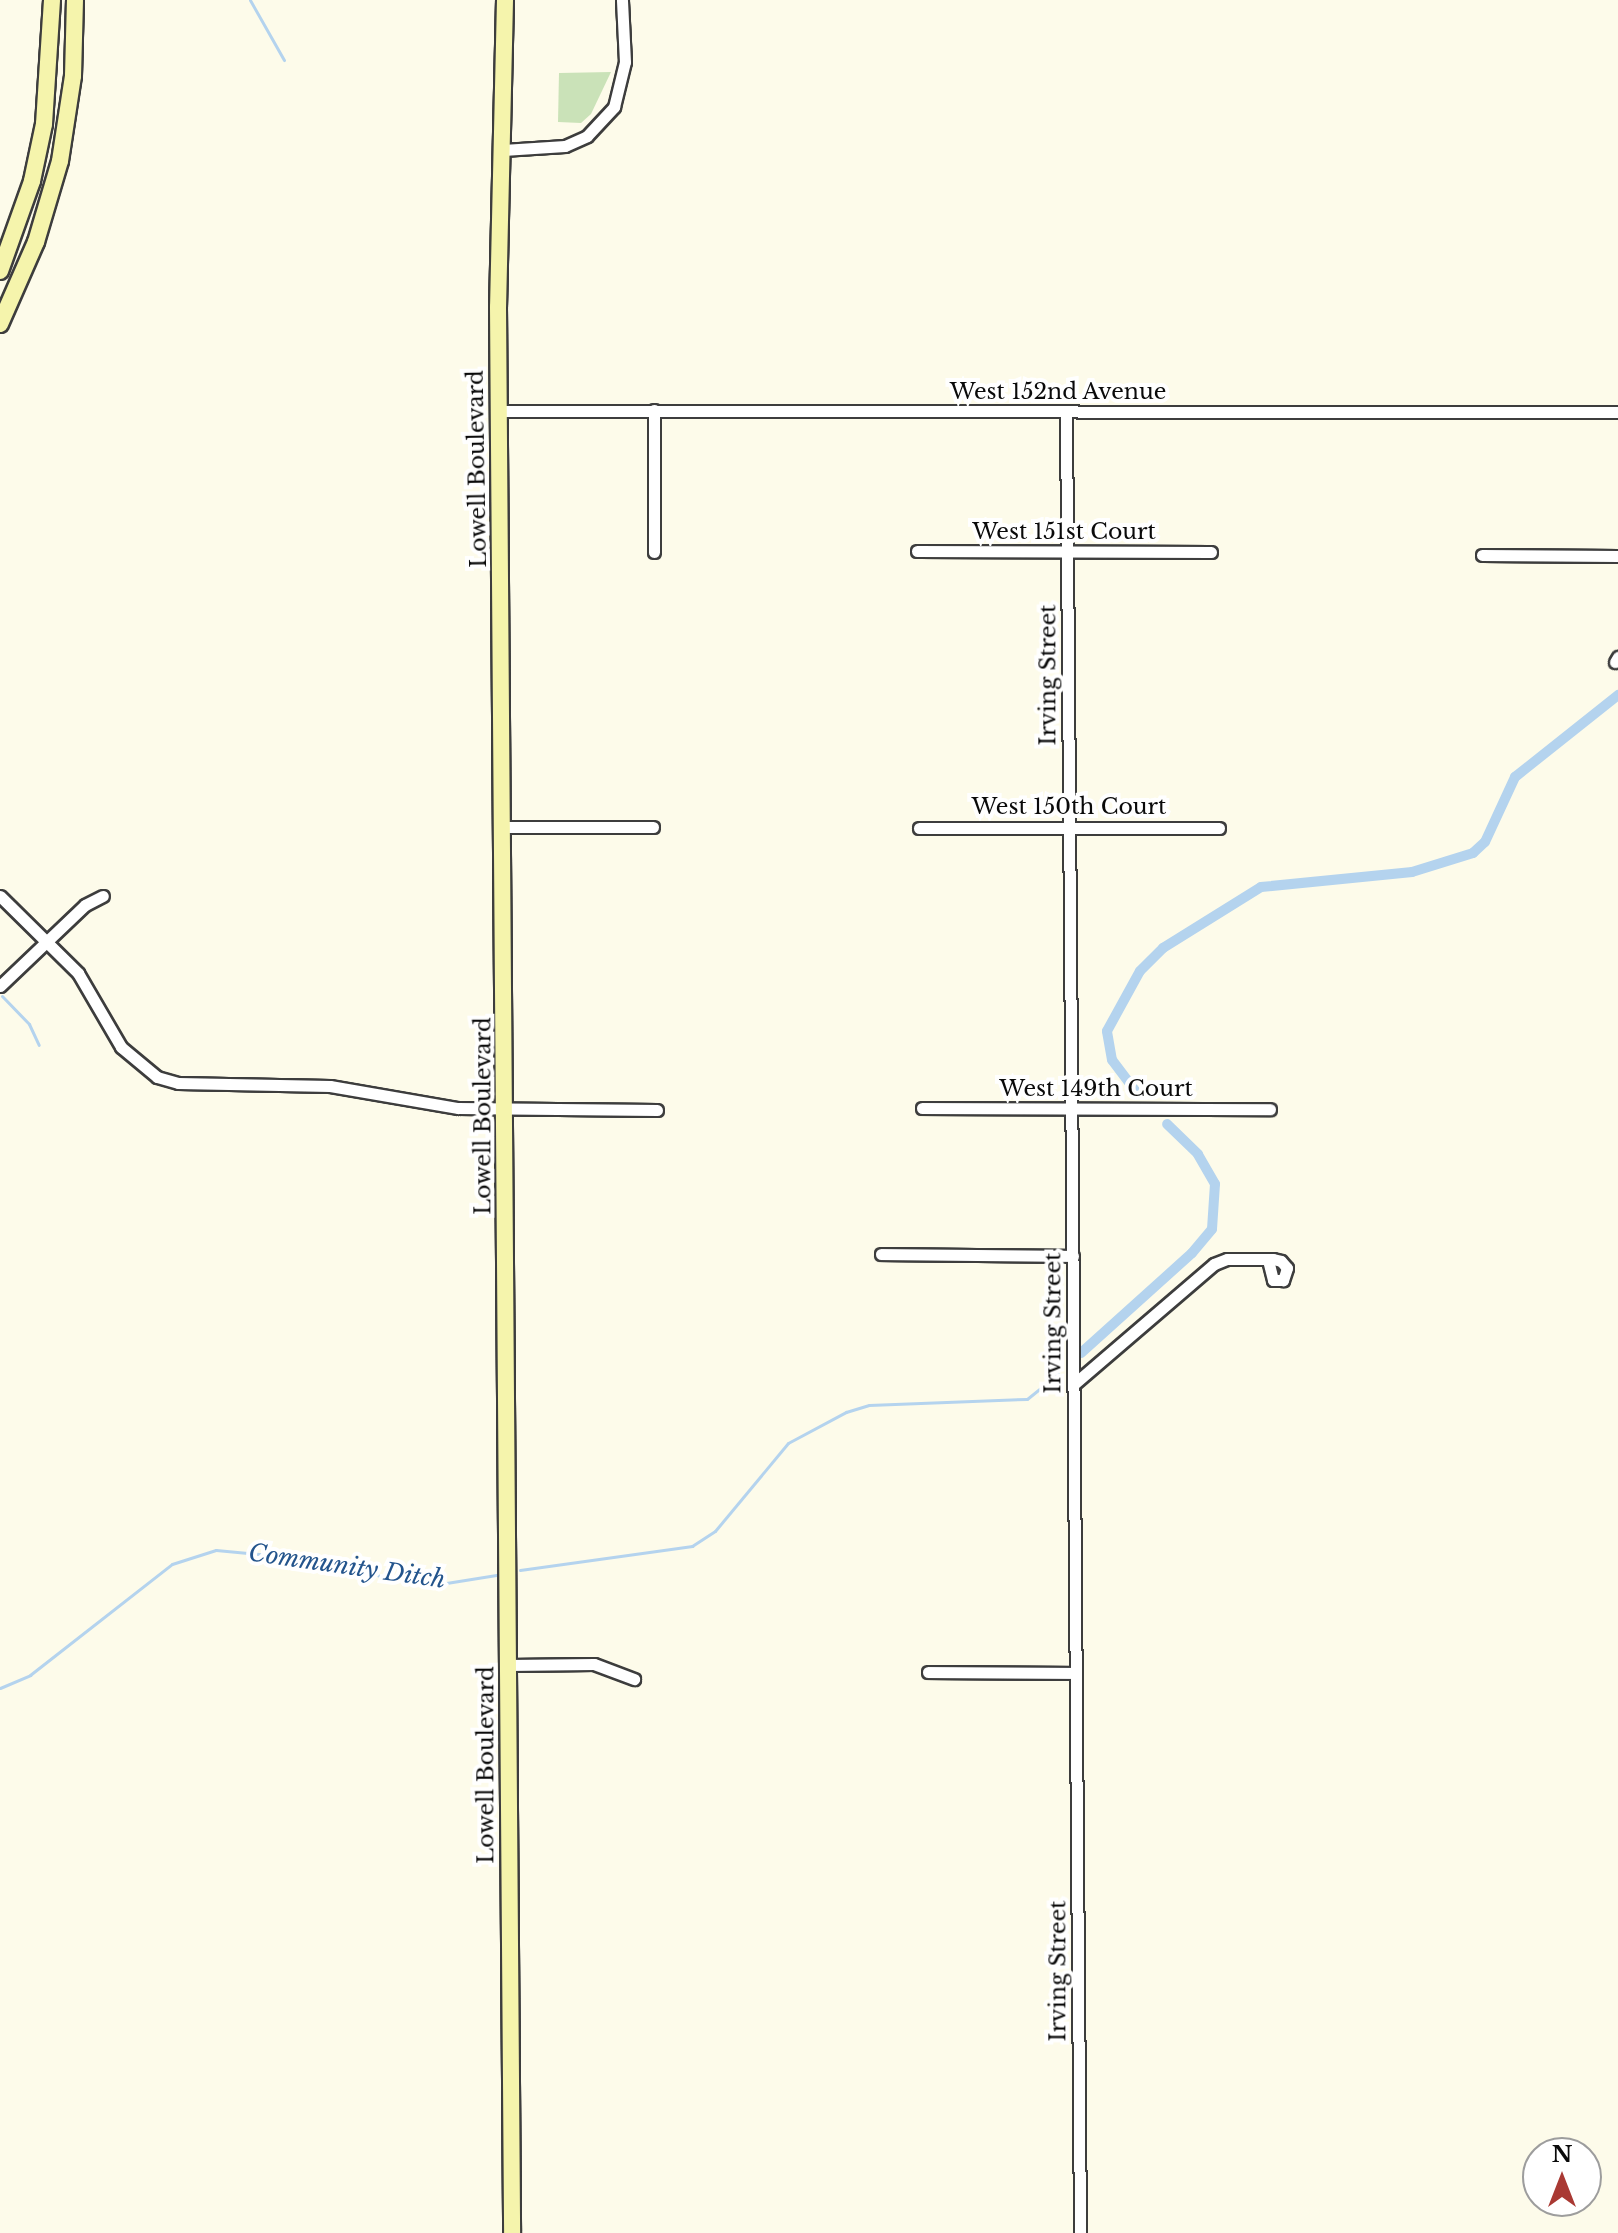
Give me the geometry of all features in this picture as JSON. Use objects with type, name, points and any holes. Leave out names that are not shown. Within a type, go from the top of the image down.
[{"type":"main road","points":[[0,271],[32,181],[44,124],[52,0]]},
{"type":"main road","points":[[0,324],[30,258],[58,169],[72,85],[75,0]]},
{"type":"main road","name":"Lowell Boulevard","points":[[505,0],[499,411],[512,2233]]},
{"type":"street","points":[[503,150],[565,146],[587,136],[608,115],[623,71],[622,0]]},
{"type":"street","points":[[654,410],[654,552]]},
{"type":"street","name":"West 152nd Avenue","points":[[499,411],[1618,412]]},
{"type":"street","name":"Irving Street","points":[[1066,412],[1080,2233]]},
{"type":"street","name":"West 151st Court","points":[[917,551],[1211,552]]},
{"type":"street","points":[[1482,555],[1618,556]]},
{"type":"street","points":[[503,827],[653,827]]},
{"type":"street","name":"West 150th Court","points":[[919,828],[1219,828]]},
{"type":"street","points":[[0,896],[48,939],[91,989],[121,1047],[157,1077],[178,1083],[330,1086],[430,1106],[657,1110]]},
{"type":"street","points":[[0,986],[85,905],[103,896]]},
{"type":"street","name":"West 149th Court","points":[[922,1108],[1270,1109]]},
{"type":"street","points":[[881,1254],[1073,1256]]},
{"type":"street","points":[[1074,1384],[1214,1264],[1268,1260]]},
{"type":"street","points":[[508,1665],[594,1664],[634,1679]]},
{"type":"street","points":[[928,1672],[1076,1673]]},
{"type":"green space","points":[[611,72],[591,114],[581,123],[558,122],[559,73]]},
{"type":"waterway","points":[[250,0],[284,60]]},
{"type":"waterway","name":"Community Ditch","points":[[1137,1093],[1112,1060],[1107,1031],[1140,971],[1163,948],[1261,887],[1412,872],[1473,853],[1485,842],[1515,777],[1618,695]]},
{"type":"waterway","points":[[2,996],[29,1024],[39,1045]]},
{"type":"waterway","name":"Community Ditch","points":[[1081,1353],[1192,1253],[1212,1229],[1215,1184],[1198,1154],[1167,1124]]},
{"type":"waterway","name":"Community Ditch","points":[[520,1570],[692,1546],[715,1531],[788,1443],[846,1412],[869,1405],[1027,1399],[1058,1374]]},
{"type":"waterway","name":"Community Ditch","points":[[0,1688],[30,1675],[172,1564],[216,1550],[334,1561],[380,1576],[440,1584],[496,1575]]}]
